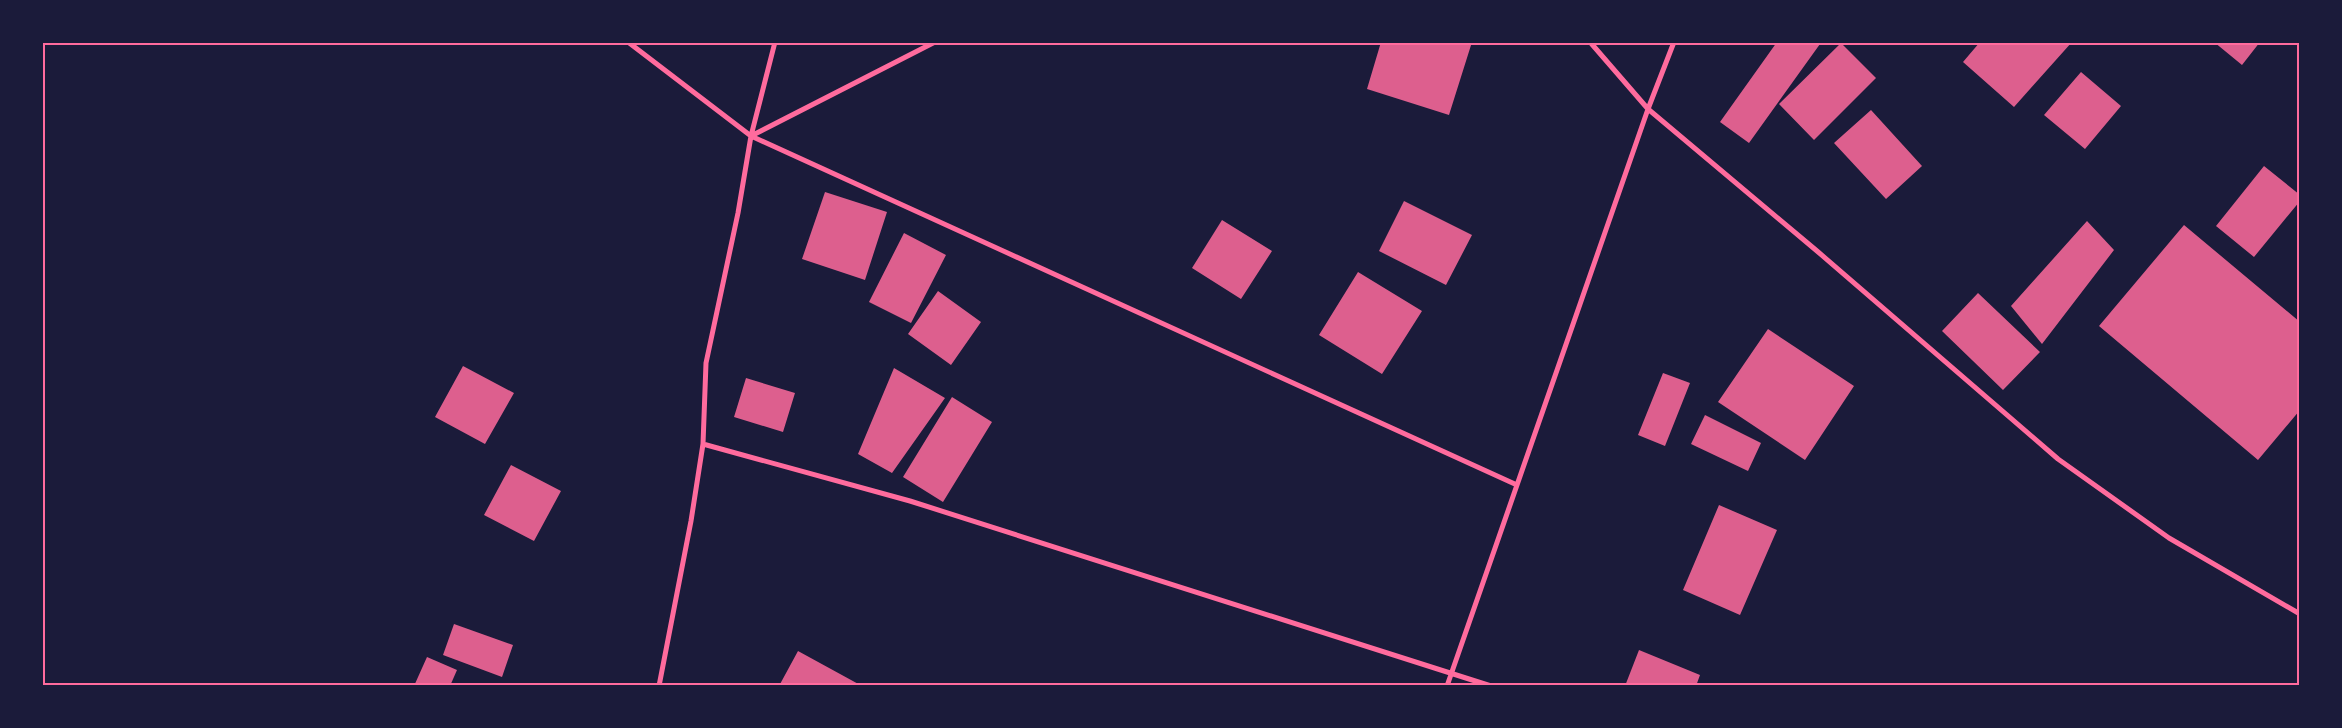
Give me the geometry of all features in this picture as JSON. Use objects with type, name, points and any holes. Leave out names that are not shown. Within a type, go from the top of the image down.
[{"type":"street","points":[[628,42],[751,136],[1517,485]]},
{"type":"street","points":[[659,686],[691,521],[703,444],[706,363],[738,213],[751,136],[775,42]]},
{"type":"street","points":[[751,136],[934,42]]},
{"type":"street","points":[[1590,42],[1648,109],[2058,459],[2169,538],[2300,614]]},
{"type":"street","points":[[1447,686],[1648,109],[1674,42]]},
{"type":"street","points":[[703,444],[910,501],[1451,671],[1492,686]]},
{"type":"building","points":[[1381,42],[1472,42],[1449,115],[1367,89]]},
{"type":"building","points":[[1777,42],[1817,42],[1820,44],[1749,143],[1720,122]]},
{"type":"building","points":[[1980,42],[2072,42],[2014,107],[1963,62]]},
{"type":"building","points":[[2214,42],[2260,42],[2242,65]]},
{"type":"building","points":[[1841,43],[1876,78],[1814,140],[1779,104]]},
{"type":"building","points":[[2081,72],[2121,106],[2085,149],[2044,115]]},
{"type":"building","points":[[1871,110],[1922,166],[1886,199],[1834,143]]},
{"type":"building","points":[[2264,166],[2300,195],[2300,201],[2254,257],[2216,226]]},
{"type":"building","points":[[825,192],[887,212],[865,280],[802,259]]},
{"type":"building","points":[[1404,201],[1472,235],[1446,285],[1379,251]]},
{"type":"building","points":[[1222,220],[1272,251],[1241,299],[1192,268]]},
{"type":"building","points":[[2087,221],[2114,250],[2042,344],[2011,306]]},
{"type":"building","points":[[2184,225],[2300,322],[2300,410],[2258,460],[2099,326]]},
{"type":"building","points":[[904,233],[946,255],[911,323],[869,302]]},
{"type":"building","points":[[1358,272],[1422,311],[1382,374],[1319,335]]},
{"type":"building","points":[[938,291],[981,322],[951,365],[908,334]]},
{"type":"building","points":[[1978,293],[2040,352],[2003,390],[1942,331]]},
{"type":"building","points":[[1768,329],[1854,386],[1805,460],[1718,402]]},
{"type":"building","points":[[463,366],[514,393],[485,444],[435,417]]},
{"type":"building","points":[[894,368],[945,398],[892,473],[858,454]]},
{"type":"building","points":[[1663,373],[1690,383],[1665,446],[1638,435]]},
{"type":"building","points":[[746,378],[795,393],[783,432],[734,417]]},
{"type":"building","points":[[952,397],[992,422],[943,502],[903,477]]},
{"type":"building","points":[[1705,415],[1761,443],[1748,471],[1691,444]]},
{"type":"building","points":[[511,465],[561,491],[534,541],[484,515]]},
{"type":"building","points":[[1719,505],[1777,530],[1740,615],[1683,590]]},
{"type":"building","points":[[454,624],[513,645],[502,677],[443,655]]},
{"type":"building","points":[[1639,650],[1700,675],[1696,686],[1625,686]]},
{"type":"building","points":[[798,651],[862,686],[779,686]]},
{"type":"building","points":[[427,657],[457,670],[450,686],[414,686]]}]
